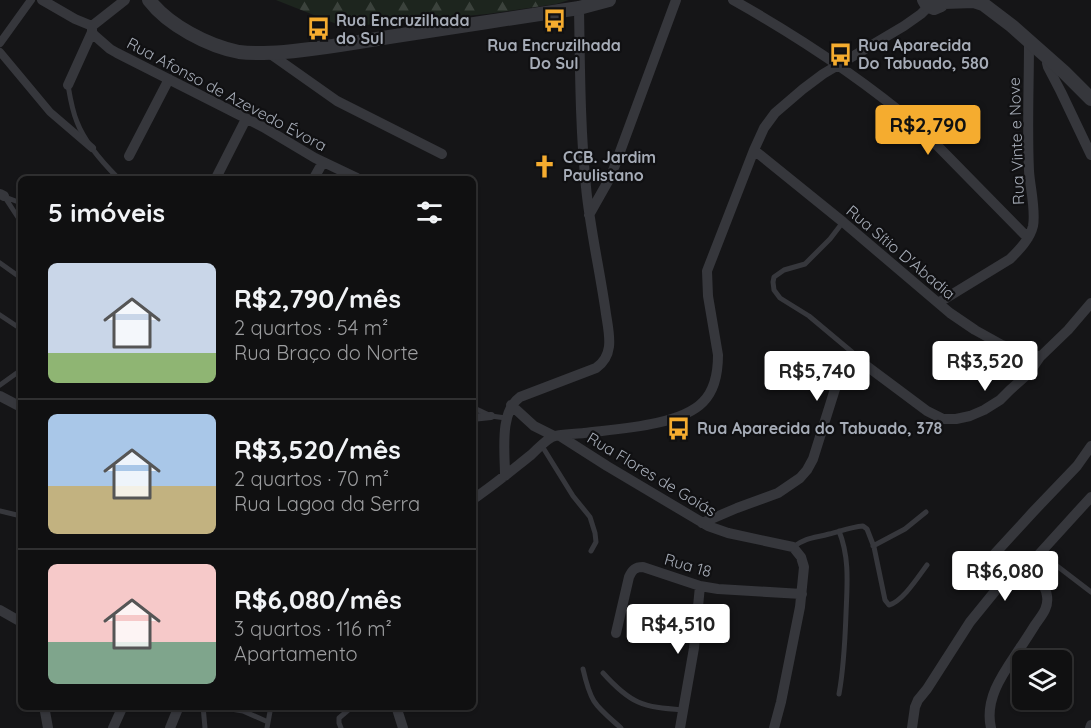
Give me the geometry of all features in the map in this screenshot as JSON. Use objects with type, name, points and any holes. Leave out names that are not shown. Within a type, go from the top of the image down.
[{"type":"street","points":[[0,43],[31,0]]},
{"type":"street","points":[[68,85],[92,29],[125,0]]},
{"type":"street","points":[[149,0],[169,20],[208,42],[238,52],[256,53],[361,42],[579,8],[609,0]]},
{"type":"street","points":[[589,215],[611,176],[676,0]]},
{"type":"street","points":[[733,0],[838,65],[919,127],[1028,237],[1010,259],[938,303]]},
{"type":"street","name":"Rua Afonso de Azevedo Évora","points":[[48,1],[92,29],[110,49],[263,127],[323,162],[353,176]]},
{"type":"street","points":[[476,497],[557,436],[662,422],[686,414],[702,403],[716,378],[718,355],[708,296],[708,271],[760,135],[775,113],[803,89],[838,65],[904,26],[921,14],[926,3],[934,8],[944,1],[982,2],[1064,72],[1091,99]]},
{"type":"street","points":[[505,476],[506,418],[511,405],[520,397],[596,368],[601,365],[608,354],[610,340],[586,187],[581,108],[579,8]]},
{"type":"street","name":"Rua Vinte e Nove","points":[[1028,237],[1034,221],[1029,172],[1029,42]]},
{"type":"street","points":[[0,52],[50,112],[92,148]]},
{"type":"street","points":[[269,53],[337,101],[442,154]]},
{"type":"street","points":[[1048,58],[1048,67],[1091,154]]},
{"type":"street","points":[[129,156],[169,79]]},
{"type":"street","points":[[217,176],[246,119]]},
{"type":"street","name":"Rua Sítio D'Abadia","points":[[754,150],[950,313],[1002,345],[1040,357]]},
{"type":"street","points":[[316,176],[323,162]]},
{"type":"street","points":[[702,523],[778,493],[794,483],[807,470],[813,459],[835,389],[846,373],[860,362],[927,411],[943,419],[970,416],[1000,400],[1029,373],[1040,357],[1068,330],[1091,303]]},
{"type":"street","points":[[0,396],[18,405]]},
{"type":"street","name":"Rua Flores de Goiás","points":[[511,405],[534,426],[557,436],[702,523],[728,533],[793,547]]},
{"type":"street","points":[[476,418],[491,416]]},
{"type":"street","points":[[996,590],[986,570],[989,560],[1077,466],[1091,446]]},
{"type":"street","points":[[912,728],[918,700],[970,622],[996,590],[1030,563],[1091,497]]},
{"type":"street","points":[[774,728],[802,594],[804,567],[801,557],[793,547]]},
{"type":"street","points":[[991,728],[989,713],[998,683],[1047,606],[1046,590],[1030,563]]},
{"type":"street","name":"Rua 18","points":[[616,633],[629,577],[635,568],[643,567],[700,586],[718,589],[802,594]]},
{"type":"street","points":[[680,728],[694,648],[700,586]]},
{"type":"street","points":[[0,610],[18,620]]},
{"type":"street","points":[[45,710],[48,728]]},
{"type":"street","points":[[113,728],[121,710]]},
{"type":"street","points":[[170,728],[177,710]]},
{"type":"street","points":[[397,710],[403,728]]},
{"type":"lane","points":[[68,85],[76,121],[92,148],[116,176]]},
{"type":"lane","points":[[2,195],[18,202]]},
{"type":"lane","points":[[2,195],[18,218]]},
{"type":"lane","points":[[843,222],[805,264],[784,270],[774,277],[773,282],[774,290],[780,298],[809,316],[852,352],[860,362]]},
{"type":"lane","points":[[0,263],[18,276]]},
{"type":"lane","points":[[0,315],[18,327]]},
{"type":"lane","points":[[0,385],[18,372]]},
{"type":"lane","points":[[476,409],[491,416],[506,418]]},
{"type":"lane","points":[[542,446],[590,518],[596,542],[591,552]]},
{"type":"lane","points":[[0,511],[18,515]]},
{"type":"lane","points":[[873,546],[905,529],[926,512]]},
{"type":"lane","points":[[793,547],[807,538],[863,526],[867,529],[873,546],[885,600],[889,605],[895,603],[904,594],[927,565]]},
{"type":"lane","points":[[839,531],[845,548],[848,585],[844,658],[839,694]]},
{"type":"lane","points":[[1040,553],[1091,592]]},
{"type":"lane","points":[[583,669],[588,692],[594,704],[621,728]]},
{"type":"lane","points":[[603,673],[620,691],[638,702],[683,710]]},
{"type":"lane","points":[[203,710],[205,728]]},
{"type":"lane","points":[[237,710],[268,725],[270,710]]},
{"type":"lane","points":[[341,728],[339,718],[348,710]]},
{"type":"green space","points":[[276,0],[569,0],[487,14],[344,27]]},
{"type":"place","name":"Rua Encruzilhada Do Sul","points":[[554,20]]},
{"type":"place","name":"Rua Encruzilhada do Sul","points":[[318,29]]},
{"type":"place","name":"Rua Aparecida Do Tabuado, 580","points":[[840,54]]},
{"type":"place","name":"CCB. Jardim Paulistano","points":[[545,166]]},
{"type":"place","name":"Rua Aparecida do Tabuado, 378","points":[[679,428]]}]
